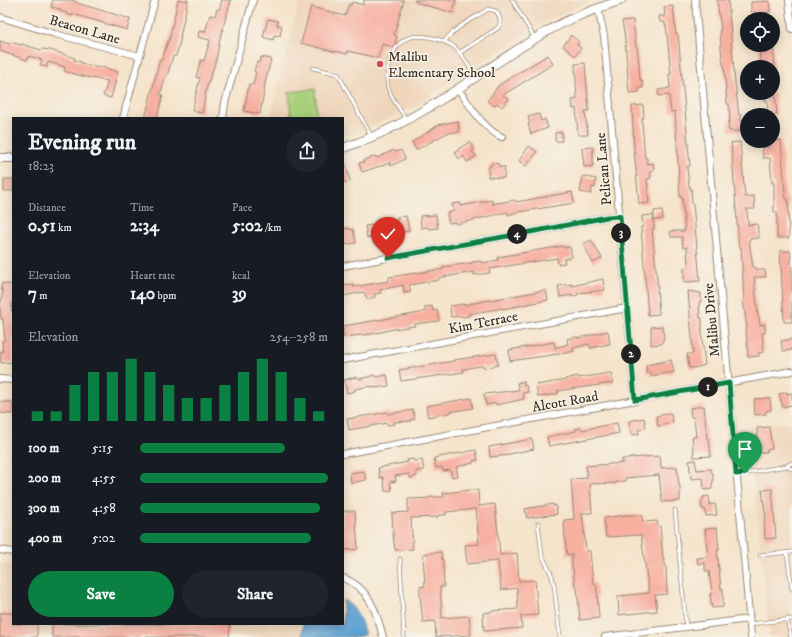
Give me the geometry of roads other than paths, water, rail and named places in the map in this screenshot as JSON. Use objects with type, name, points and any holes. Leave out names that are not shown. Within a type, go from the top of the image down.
[{"type":"street","points":[[123,117],[155,0]]},
{"type":"street","points":[[223,117],[225,103],[253,0]]},
{"type":"street","points":[[344,148],[372,138],[407,121],[535,39],[569,20],[622,0]]},
{"type":"street","name":"Malibu Drive","points":[[695,0],[751,637]]},
{"type":"street","points":[[789,0],[792,29]]},
{"type":"street","name":"Pelican Lane","points":[[598,8],[604,36],[635,400]]},
{"type":"street","name":"Beacon Lane","points":[[0,17],[63,36],[140,56]]},
{"type":"street","points":[[458,89],[483,124],[502,137]]},
{"type":"street","points":[[0,158],[12,158]]},
{"type":"street","points":[[344,266],[607,217],[620,216]]},
{"type":"street","name":"Kim Terrace","points":[[344,360],[627,308]]},
{"type":"street","name":"Alcott Road","points":[[344,454],[792,371]]},
{"type":"street","points":[[0,379],[12,380]]},
{"type":"street","points":[[0,550],[12,552]]},
{"type":"street","points":[[344,579],[358,586],[369,599],[380,623],[383,637]]},
{"type":"street","points":[[605,637],[686,626],[750,621]]},
{"type":"lane","points":[[512,0],[535,39]]},
{"type":"lane","points":[[445,41],[457,29],[488,9],[496,11],[501,18],[498,28],[459,53]]},
{"type":"lane","points":[[407,121],[390,93],[388,86],[388,67],[393,54],[400,43],[411,36],[424,36],[445,41],[454,47],[476,77]]},
{"type":"lane","points":[[313,68],[338,74],[372,138]]},
{"type":"lane","points":[[736,474],[786,466],[792,463]]},
{"type":"lane","points":[[786,466],[792,469]]},
{"type":"lane","points":[[675,510],[686,626]]},
{"type":"lane","points":[[538,523],[538,536],[542,555],[552,576],[554,585],[560,637]]},
{"type":"lane","points":[[760,555],[792,552]]},
{"type":"lane","points":[[787,553],[792,589]]},
{"type":"lane","points":[[400,559],[404,637]]},
{"type":"lane","points":[[750,621],[792,618]]},
{"type":"lane","points":[[787,619],[790,637]]},
{"type":"water","points":[[344,601],[355,610],[365,635],[354,637],[302,637],[303,625],[344,625]]},
{"type":"place","name":"Malibu Elementary School","points":[[380,64]]}]
